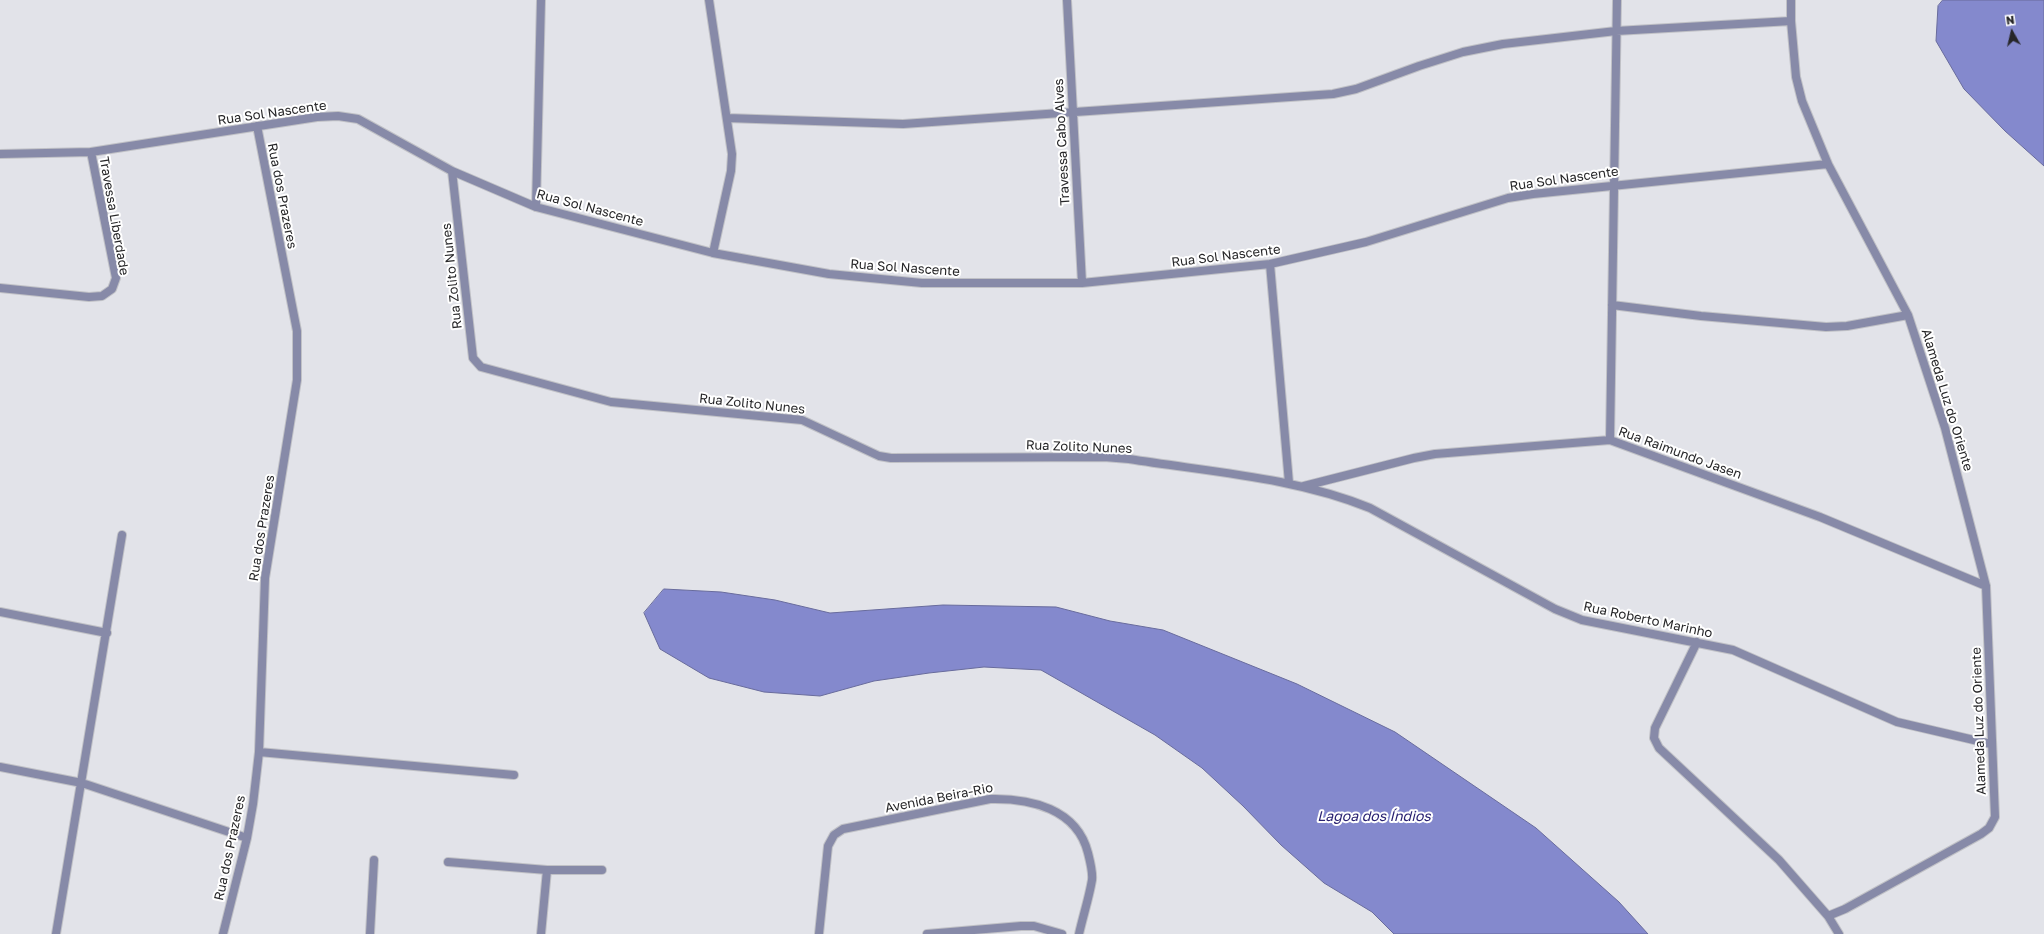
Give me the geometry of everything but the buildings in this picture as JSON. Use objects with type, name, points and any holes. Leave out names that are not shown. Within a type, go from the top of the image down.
[{"type":"street","points":[[536,207],[541,0]]},
{"type":"street","points":[[709,0],[715,49],[732,154],[731,171],[713,253]]},
{"type":"street","name":"Travessa Cabo Alves","points":[[1066,0],[1082,283]]},
{"type":"street","points":[[1610,440],[1617,0]]},
{"type":"street","name":"Alameda Luz do Oriente","points":[[1791,0],[1791,21],[1796,77],[1802,101],[1828,164],[1908,316],[1945,428],[1986,586],[1995,817],[1989,828],[1845,909],[1828,916]]},
{"type":"street","points":[[727,118],[903,124],[1072,114],[1333,94],[1356,89],[1463,52],[1503,44],[1616,31],[1791,21]]},
{"type":"street","name":"Rua Sol Nascente","points":[[0,154],[91,152],[317,116],[338,116],[358,119],[452,171],[536,207],[713,253],[829,274],[914,282],[1082,283],[1270,264],[1366,242],[1508,198],[1533,194],[1613,184],[1828,164]]},
{"type":"street","name":"Rua dos Prazeres","points":[[223,934],[247,838],[260,752],[265,578],[297,373],[297,331],[257,126]]},
{"type":"street","name":"Travessa Liberdade","points":[[0,288],[89,297],[102,296],[112,289],[116,278],[91,152]]},
{"type":"street","name":"Rua Zolito Nunes","points":[[452,171],[473,358],[480,367],[611,402],[802,420],[879,456],[891,458],[1104,457],[1289,483]]},
{"type":"street","points":[[1270,264],[1289,483]]},
{"type":"street","points":[[1612,305],[1701,316],[1826,327],[1847,326],[1908,316]]},
{"type":"street","name":"Rua Raimundo Jasen","points":[[1303,486],[1435,454],[1610,440],[1820,517],[1986,586]]},
{"type":"street","name":"Rua Roberto Marinho","points":[[1289,483],[1346,498],[1370,508],[1555,609],[1582,620],[1733,650],[1897,722],[1991,744]]},
{"type":"street","points":[[56,934],[122,536]]},
{"type":"street","points":[[0,612],[106,633]]},
{"type":"street","points":[[1697,642],[1655,728],[1654,738],[1659,748],[1779,860],[1828,916],[1839,934]]},
{"type":"street","points":[[260,752],[514,775]]},
{"type":"street","points":[[0,766],[82,783],[247,838]]},
{"type":"street","name":"Avenida Beira-Rio","points":[[820,934],[828,846],[834,835],[843,830],[990,799],[1013,798],[1043,806],[1067,818],[1081,833],[1086,845],[1092,879],[1079,934]]},
{"type":"street","points":[[370,934],[374,860]]},
{"type":"street","points":[[448,862],[547,870],[602,870]]},
{"type":"street","points":[[541,934],[547,870]]},
{"type":"street","points":[[927,934],[1020,926],[1034,926],[1062,934]]},
{"type":"water","points":[[1943,0],[2044,0],[2044,166],[2005,131],[1964,89],[1936,41],[1938,6]]},
{"type":"water","name":"Lagoa dos Índios","points":[[664,589],[721,592],[775,600],[830,613],[943,605],[1056,607],[1110,621],[1163,630],[1297,684],[1395,732],[1536,828],[1619,902],[1648,934],[1394,934],[1372,912],[1324,883],[1281,845],[1243,806],[1202,768],[1155,735],[1041,670],[984,667],[929,673],[874,681],[820,696],[764,692],[709,678],[660,649],[644,613]]}]
